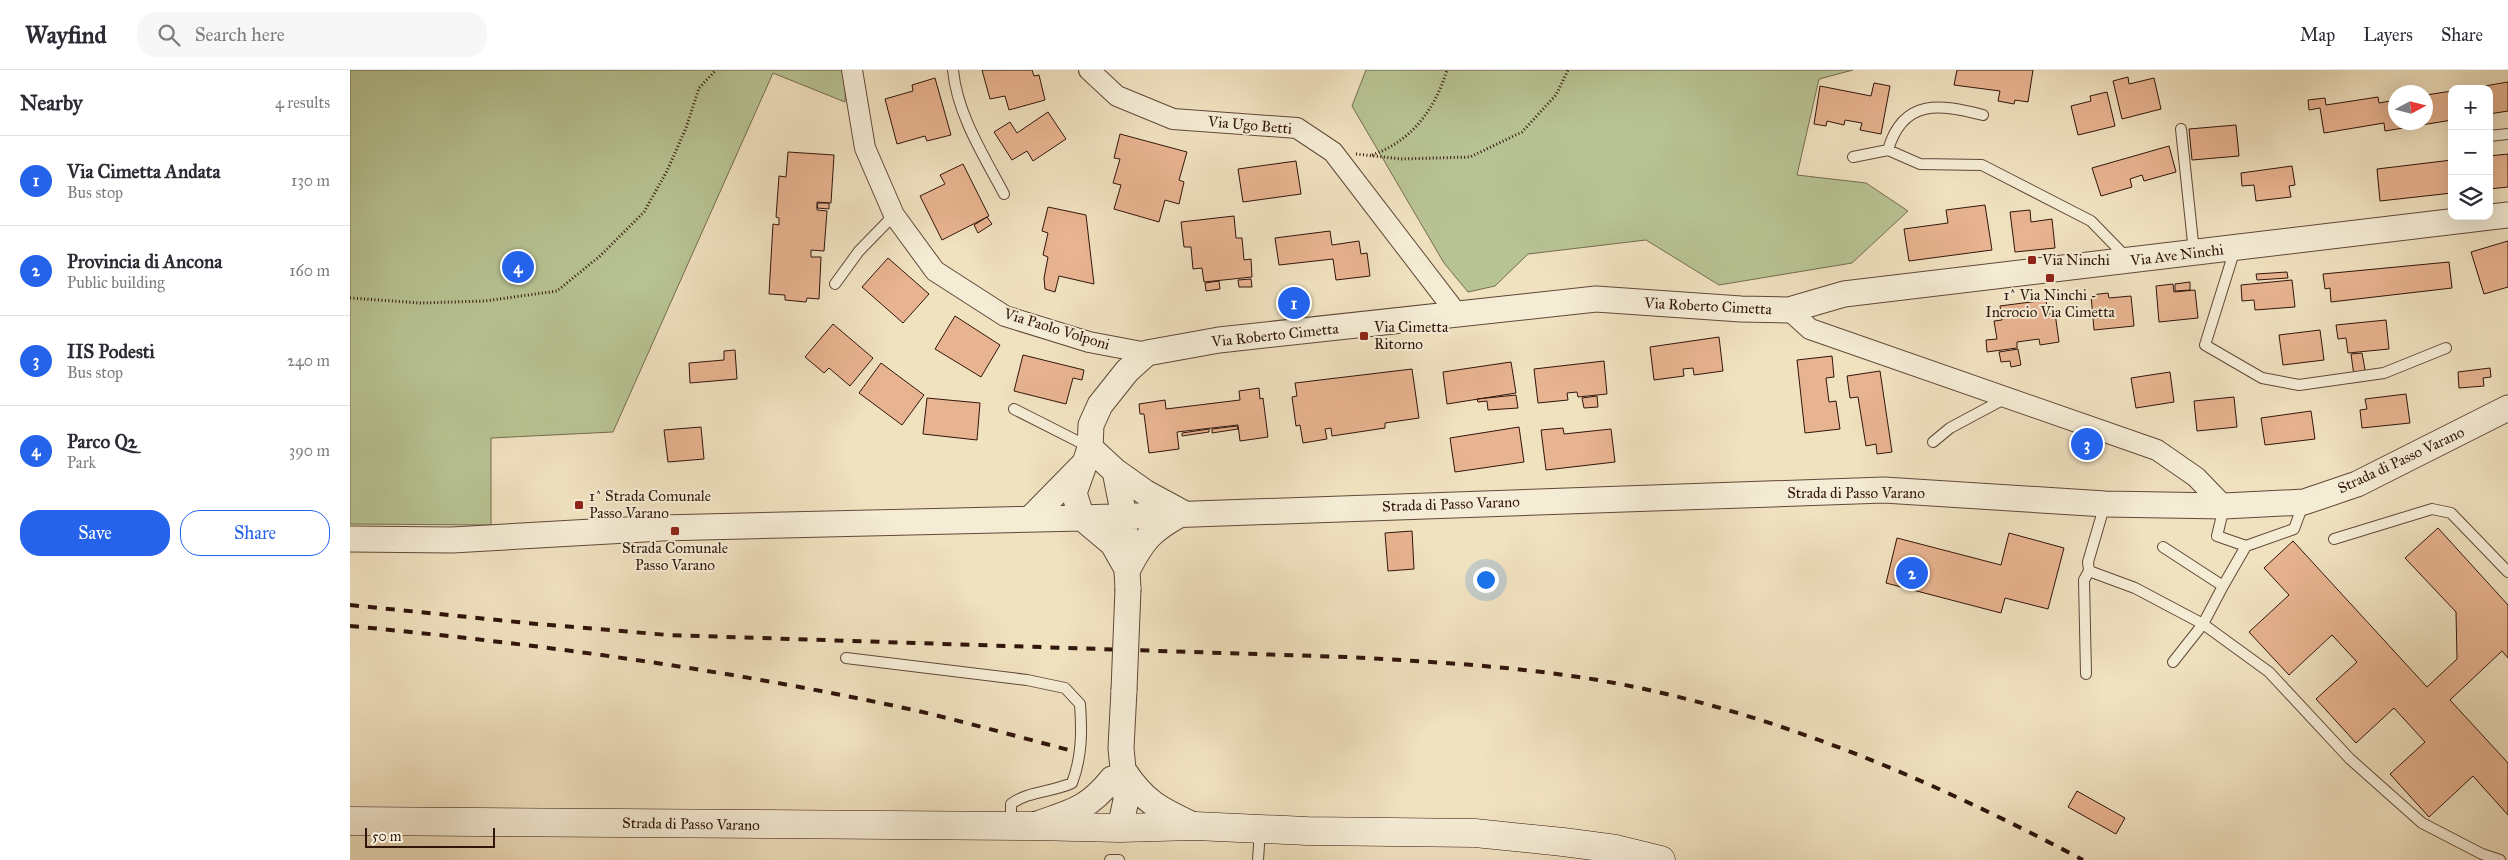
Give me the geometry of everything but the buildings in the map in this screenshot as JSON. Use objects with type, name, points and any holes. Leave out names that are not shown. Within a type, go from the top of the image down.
[{"type":"main road","name":"Strada di Passo Varano","points":[[350,821],[1120,828],[1195,826],[1475,833],[1518,836],[1616,850],[1661,860]]},
{"type":"street","name":"Via Paolo Volponi","points":[[852,70],[865,148],[894,216],[934,270],[1006,316],[1089,342],[1147,353]]},
{"type":"street","name":"Via Ugo Betti","points":[[1088,70],[1117,96],[1173,119],[1297,128],[1333,152],[1458,315]]},
{"type":"street","name":"Via Ave Ninchi","points":[[1789,310],[1844,294],[2508,215]]},
{"type":"street","name":"Via Roberto Cimetta","points":[[1147,353],[1219,340],[1596,299],[1741,309],[1789,310],[1810,329],[2157,450],[2196,476],[2224,506]]},
{"type":"street","points":[[1128,579],[1113,544],[1082,518],[1074,493],[1088,456],[1091,425],[1100,406],[1127,371],[1147,353]]},
{"type":"street","name":"Strada di Passo Varano","points":[[350,539],[452,540],[662,528],[1082,518],[1884,490],[2105,504],[2224,506],[2304,502],[2358,484],[2508,408]]},
{"type":"street","points":[[1088,456],[1115,471],[1146,493],[1183,513]]},
{"type":"street","points":[[1030,519],[1088,456]]},
{"type":"street","name":"Strada di Passo Varano","points":[[1115,471],[1124,516],[1128,579],[1124,690],[1118,765],[1112,803],[1120,828]]},
{"type":"street","name":"Strada di Passo Varano","points":[[1128,579],[1143,541],[1164,523],[1183,513]]},
{"type":"street","name":"Strada di Passo Varano","points":[[1022,826],[1082,807],[1097,798],[1118,765]]},
{"type":"street","name":"Strada di Passo Varano","points":[[1118,765],[1137,791],[1160,810],[1195,826]]},
{"type":"lane","points":[[953,70],[964,115],[977,144],[1004,194]]},
{"type":"lane","points":[[1888,150],[1893,133],[1907,117],[1920,108],[1958,108],[1984,115]]},
{"type":"lane","points":[[2181,128],[2194,253]]},
{"type":"lane","points":[[2493,136],[2508,134]]},
{"type":"lane","points":[[1853,157],[1888,150],[1920,164],[1982,165],[2091,222],[2130,261]]},
{"type":"lane","points":[[835,284],[859,251],[894,216]]},
{"type":"lane","points":[[2235,248],[2204,345],[2262,378],[2299,385],[2384,373],[2446,348]]},
{"type":"lane","points":[[1933,442],[1950,428],[2007,397]]},
{"type":"lane","points":[[1014,409],[1088,456]]},
{"type":"lane","points":[[2224,506],[2216,536],[2246,546],[2294,529],[2304,502]]},
{"type":"lane","points":[[2086,674],[2084,580],[2089,571],[2088,562],[2105,504]]},
{"type":"lane","points":[[2334,539],[2432,508],[2451,513],[2508,572]]},
{"type":"lane","points":[[2173,662],[2204,624],[2246,546]]},
{"type":"lane","points":[[2163,547],[2223,586]]},
{"type":"lane","points":[[2089,571],[2136,588],[2204,624],[2270,672],[2350,759],[2422,823],[2482,854],[2500,860]]},
{"type":"lane","points":[[846,658],[1027,680],[1065,688],[1080,704],[1082,731],[1078,768],[1072,783],[1059,789],[1019,798],[1011,804],[1022,826]]},
{"type":"lane","points":[[1258,860],[1260,829]]},
{"type":"lane","points":[[1110,860],[1119,860]]},
{"type":"path","points":[[350,298],[420,303],[485,301],[558,291],[600,256],[644,212],[667,171],[686,128],[699,88],[716,70]]},
{"type":"path","points":[[1448,70],[1441,90],[1427,114],[1410,134],[1388,150],[1372,155],[1401,159],[1470,157],[1522,132],[1556,95],[1568,70]]},
{"type":"green space","points":[[350,70],[846,70],[845,102],[773,73],[613,432],[491,438],[491,525],[350,524]]},
{"type":"green space","points":[[1366,70],[1853,70],[1819,79],[1797,175],[1866,183],[1908,211],[1852,263],[1719,285],[1646,240],[1528,254],[1495,286],[1468,292],[1444,263],[1352,106]]},
{"type":"railway","points":[[350,605],[668,635],[1346,657],[1484,666],[1586,678],[1681,698],[1741,714],[1800,733],[1915,778],[2028,831],[2083,860]]},
{"type":"railway","points":[[350,626],[564,650],[778,683],[918,711],[1069,750]]},
{"type":"place","name":"Via Ninchi","points":[[2032,260]]},
{"type":"place","name":"Parco Q2","points":[[518,267]]},
{"type":"place","name":"1^ Via Ninchi - Incrocio Via Cimetta","points":[[2050,278]]},
{"type":"place","name":"Via Cimetta Andata","points":[[1294,303]]},
{"type":"place","name":"Via Cimetta Ritorno","points":[[1364,336]]},
{"type":"place","name":"IIS Podesti","points":[[2087,444]]},
{"type":"place","name":"1^ Strada Comunale Passo Varano","points":[[579,505]]},
{"type":"place","name":"Strada Comunale Passo Varano","points":[[675,531]]},
{"type":"place","name":"Provincia di Ancona","points":[[1912,573]]}]
